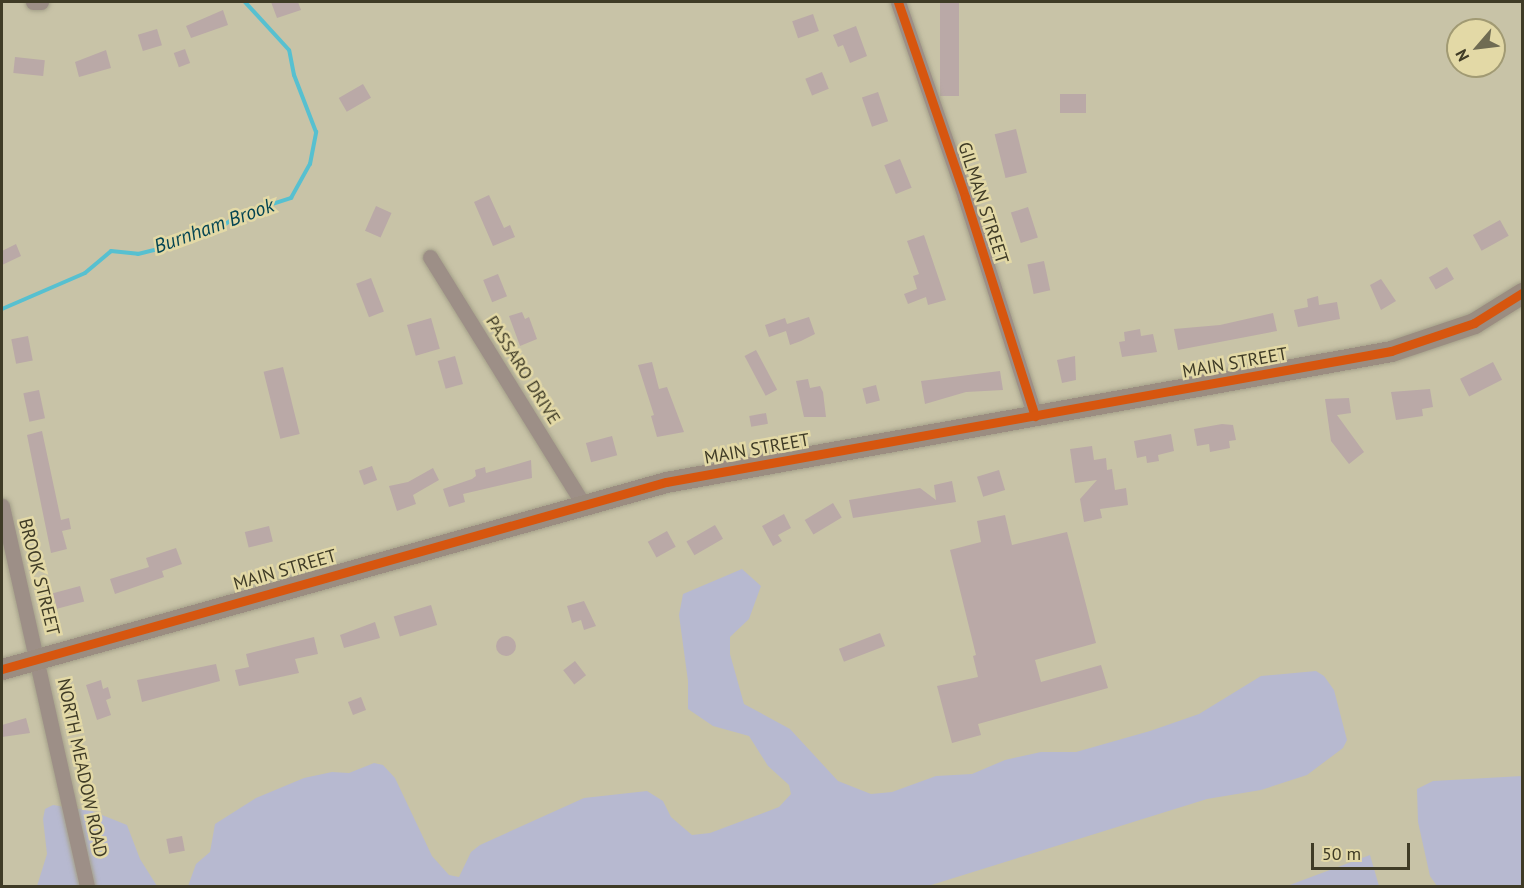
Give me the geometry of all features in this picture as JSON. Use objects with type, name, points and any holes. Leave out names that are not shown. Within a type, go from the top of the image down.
[{"type":"street","points":[[33,2],[41,2]]},
{"type":"street","name":"GILMAN STREET","points":[[898,2],[965,197],[1035,416]]},
{"type":"street","name":"PASSARO DRIVE","points":[[430,257],[583,504]]},
{"type":"street","name":"MAIN STREET","points":[[2,669],[666,482],[1391,351],[1474,323],[1522,293]]},
{"type":"street","name":"BROOK STREET","points":[[2,506],[38,657]]},
{"type":"street","name":"NORTH MEADOW ROAD","points":[[38,657],[87,886]]},
{"type":"shaded area","points":[[742,569],[761,586],[749,619],[730,637],[730,654],[744,704],[790,729],[838,781],[871,794],[892,792],[936,776],[972,774],[1005,760],[1041,752],[1076,752],[1150,731],[1199,714],[1261,676],[1316,671],[1324,676],[1334,690],[1347,740],[1343,748],[1307,775],[1261,790],[1207,799],[928,886],[188,886],[196,864],[210,852],[215,824],[256,798],[304,778],[332,772],[349,773],[374,763],[383,765],[395,778],[432,856],[449,875],[459,877],[471,852],[480,845],[584,798],[647,791],[663,801],[671,817],[692,835],[710,833],[779,807],[791,794],[789,785],[768,766],[749,736],[713,726],[688,709],[688,681],[679,615],[683,594]]},
{"type":"shaded area","points":[[1522,776],[1522,886],[1437,886],[1430,876],[1418,822],[1417,789],[1433,781]]},
{"type":"shaded area","points":[[53,805],[92,811],[127,825],[140,859],[157,886],[37,886],[47,854],[43,819],[45,809]]},
{"type":"shaded area","points":[[1370,855],[1379,886],[1287,886]]},
{"type":"building","points":[[271,2],[298,2],[301,10],[277,18]]},
{"type":"building","points":[[940,2],[959,2],[959,96],[940,96]]},
{"type":"building","points":[[223,10],[228,25],[191,38],[186,26]]},
{"type":"building","points":[[813,14],[819,31],[798,38],[792,21]]},
{"type":"building","points":[[856,26],[867,56],[850,63],[843,45],[838,47],[833,35]]},
{"type":"building","points":[[157,29],[162,45],[143,51],[138,35]]},
{"type":"building","points":[[185,49],[190,63],[179,67],[174,53]]},
{"type":"building","points":[[106,50],[111,68],[79,77],[75,62]]},
{"type":"building","points":[[15,57],[45,60],[43,76],[13,73]]},
{"type":"building","points":[[822,72],[829,89],[812,95],[805,79]]},
{"type":"building","points":[[363,84],[371,98],[347,112],[339,98]]},
{"type":"building","points":[[878,92],[888,121],[872,127],[862,98]]},
{"type":"building","points":[[1060,94],[1086,94],[1086,113],[1060,113]]},
{"type":"building","points":[[1016,129],[1027,173],[1006,178],[995,134]]},
{"type":"building","points":[[900,159],[912,188],[896,194],[884,165]]},
{"type":"building","points":[[489,195],[504,228],[510,225],[515,237],[493,246],[474,202]]},
{"type":"building","points":[[376,206],[392,213],[381,238],[365,231]]},
{"type":"building","points":[[1028,207],[1038,237],[1021,243],[1011,213]]},
{"type":"building","points":[[1500,220],[1509,236],[1482,251],[1473,235]]},
{"type":"building","points":[[924,235],[946,300],[928,305],[926,297],[908,304],[904,294],[917,289],[913,276],[919,274],[907,241]]},
{"type":"building","points":[[16,244],[21,256],[2,265],[2,251]]},
{"type":"building","points":[[1044,261],[1050,290],[1034,294],[1027,265]]},
{"type":"building","points":[[1447,267],[1454,279],[1436,290],[1429,278]]},
{"type":"building","points":[[498,274],[507,296],[492,302],[483,280]]},
{"type":"building","points":[[371,278],[384,312],[369,317],[356,284]]},
{"type":"building","points":[[1381,279],[1396,301],[1381,310],[1370,285]]},
{"type":"building","points":[[1318,296],[1319,305],[1337,302],[1340,319],[1298,327],[1294,310],[1308,307],[1307,299]]},
{"type":"building","points":[[522,312],[525,319],[529,317],[537,339],[520,346],[509,316]]},
{"type":"building","points":[[1273,313],[1277,331],[1178,350],[1174,329],[1220,325]]},
{"type":"building","points":[[809,317],[815,334],[790,345],[786,331],[769,337],[765,325],[785,318],[787,324]]},
{"type":"building","points":[[431,318],[440,349],[416,356],[407,325]]},
{"type":"building","points":[[1140,329],[1141,336],[1153,334],[1157,352],[1122,357],[1119,342],[1125,341],[1124,332]]},
{"type":"building","points":[[28,336],[33,361],[16,364],[11,339]]},
{"type":"building","points":[[756,350],[777,390],[766,396],[745,356]]},
{"type":"building","points":[[455,356],[463,384],[446,389],[438,361]]},
{"type":"building","points":[[1075,356],[1076,380],[1062,383],[1057,360]]},
{"type":"building","points":[[652,362],[659,389],[667,387],[684,432],[657,437],[651,416],[654,415],[638,365]]},
{"type":"building","points":[[1493,362],[1502,380],[1469,397],[1460,379]]},
{"type":"building","points":[[283,367],[300,434],[280,439],[264,372]]},
{"type":"building","points":[[1000,371],[1003,390],[966,392],[925,404],[921,381]]},
{"type":"building","points":[[808,379],[810,388],[820,386],[823,392],[826,417],[804,417],[796,381]]},
{"type":"building","points":[[876,385],[880,401],[866,404],[862,388]]},
{"type":"building","points":[[1430,389],[1433,407],[1422,409],[1423,416],[1396,420],[1391,392]]},
{"type":"building","points":[[39,390],[45,418],[29,422],[23,393]]},
{"type":"building","points":[[1349,398],[1351,413],[1337,415],[1364,452],[1349,464],[1331,441],[1325,399]]},
{"type":"building","points":[[766,413],[768,424],[751,427],[749,416]]},
{"type":"building","points":[[1222,424],[1233,425],[1236,440],[1229,441],[1230,448],[1210,452],[1209,444],[1197,446],[1194,429]]},
{"type":"building","points":[[42,431],[61,520],[69,518],[71,529],[62,531],[67,549],[51,553],[27,435]]},
{"type":"building","points":[[1171,434],[1174,451],[1158,455],[1159,461],[1147,463],[1146,456],[1137,458],[1134,441]]},
{"type":"building","points":[[612,436],[617,455],[591,462],[586,443]]},
{"type":"building","points":[[1092,446],[1094,460],[1106,458],[1107,470],[1112,469],[1115,490],[1126,488],[1128,505],[1100,509],[1102,518],[1084,522],[1080,499],[1097,480],[1075,483],[1070,449]]},
{"type":"building","points":[[531,460],[532,478],[463,494],[465,502],[449,507],[443,489],[472,479],[476,476],[475,470],[485,467],[486,473]]},
{"type":"building","points":[[372,466],[377,480],[364,485],[359,471]]},
{"type":"building","points":[[433,468],[439,480],[413,495],[416,504],[397,511],[389,486],[408,482]]},
{"type":"building","points":[[999,470],[1005,490],[983,497],[977,477]]},
{"type":"building","points":[[952,481],[956,502],[853,518],[849,500],[920,488],[936,500],[934,485]]},
{"type":"building","points":[[833,503],[842,518],[813,535],[805,520]]},
{"type":"building","points":[[784,514],[791,528],[778,535],[782,541],[773,546],[762,526]]},
{"type":"building","points":[[1005,515],[1012,545],[1067,532],[1096,643],[1035,660],[1041,682],[1101,665],[1108,688],[978,724],[981,735],[952,743],[937,686],[978,677],[973,656],[976,655],[950,550],[981,542],[977,521]]},
{"type":"building","points":[[715,525],[723,539],[694,555],[686,542]]},
{"type":"building","points":[[269,526],[273,542],[249,548],[245,532]]},
{"type":"building","points":[[667,531],[676,547],[656,557],[648,542]]},
{"type":"building","points":[[176,548],[182,564],[162,571],[164,577],[115,594],[110,579],[149,567],[146,558]]},
{"type":"building","points":[[80,586],[84,601],[57,609],[53,593]]},
{"type":"building","points":[[584,601],[596,626],[584,630],[581,620],[572,623],[567,606]]},
{"type":"building","points":[[431,605],[437,625],[400,636],[394,616]]},
{"type":"building","points":[[375,622],[380,638],[344,648],[340,635]]},
{"type":"building","points":[[880,633],[885,646],[844,662],[839,649]]},
{"type":"building","points":[[506,636],[513,639],[516,646],[513,653],[506,656],[499,653],[496,646],[499,639]]},
{"type":"building","points":[[314,637],[318,654],[295,659],[299,673],[239,686],[235,670],[249,667],[246,654]]},
{"type":"building","points":[[575,661],[586,675],[574,684],[563,670]]},
{"type":"building","points":[[216,664],[220,681],[142,702],[137,680]]},
{"type":"building","points":[[101,680],[103,689],[108,687],[111,698],[106,700],[111,715],[97,720],[86,685]]},
{"type":"building","points":[[361,697],[366,710],[353,715],[348,702]]},
{"type":"building","points":[[26,718],[30,733],[2,737],[2,725]]},
{"type":"building","points":[[182,836],[185,851],[169,854],[166,839]]},
{"type":"waterway","name":"Burnham Brook","points":[[2,309],[85,273],[111,251],[138,254],[178,244],[220,228],[238,215],[291,198],[310,164],[316,132],[294,75],[289,50],[245,2]]},
{"type":"cycle path","points":[[898,2],[965,197],[1035,416]]},
{"type":"cycle path","points":[[2,669],[666,482],[1391,351],[1474,323],[1522,293]]}]
